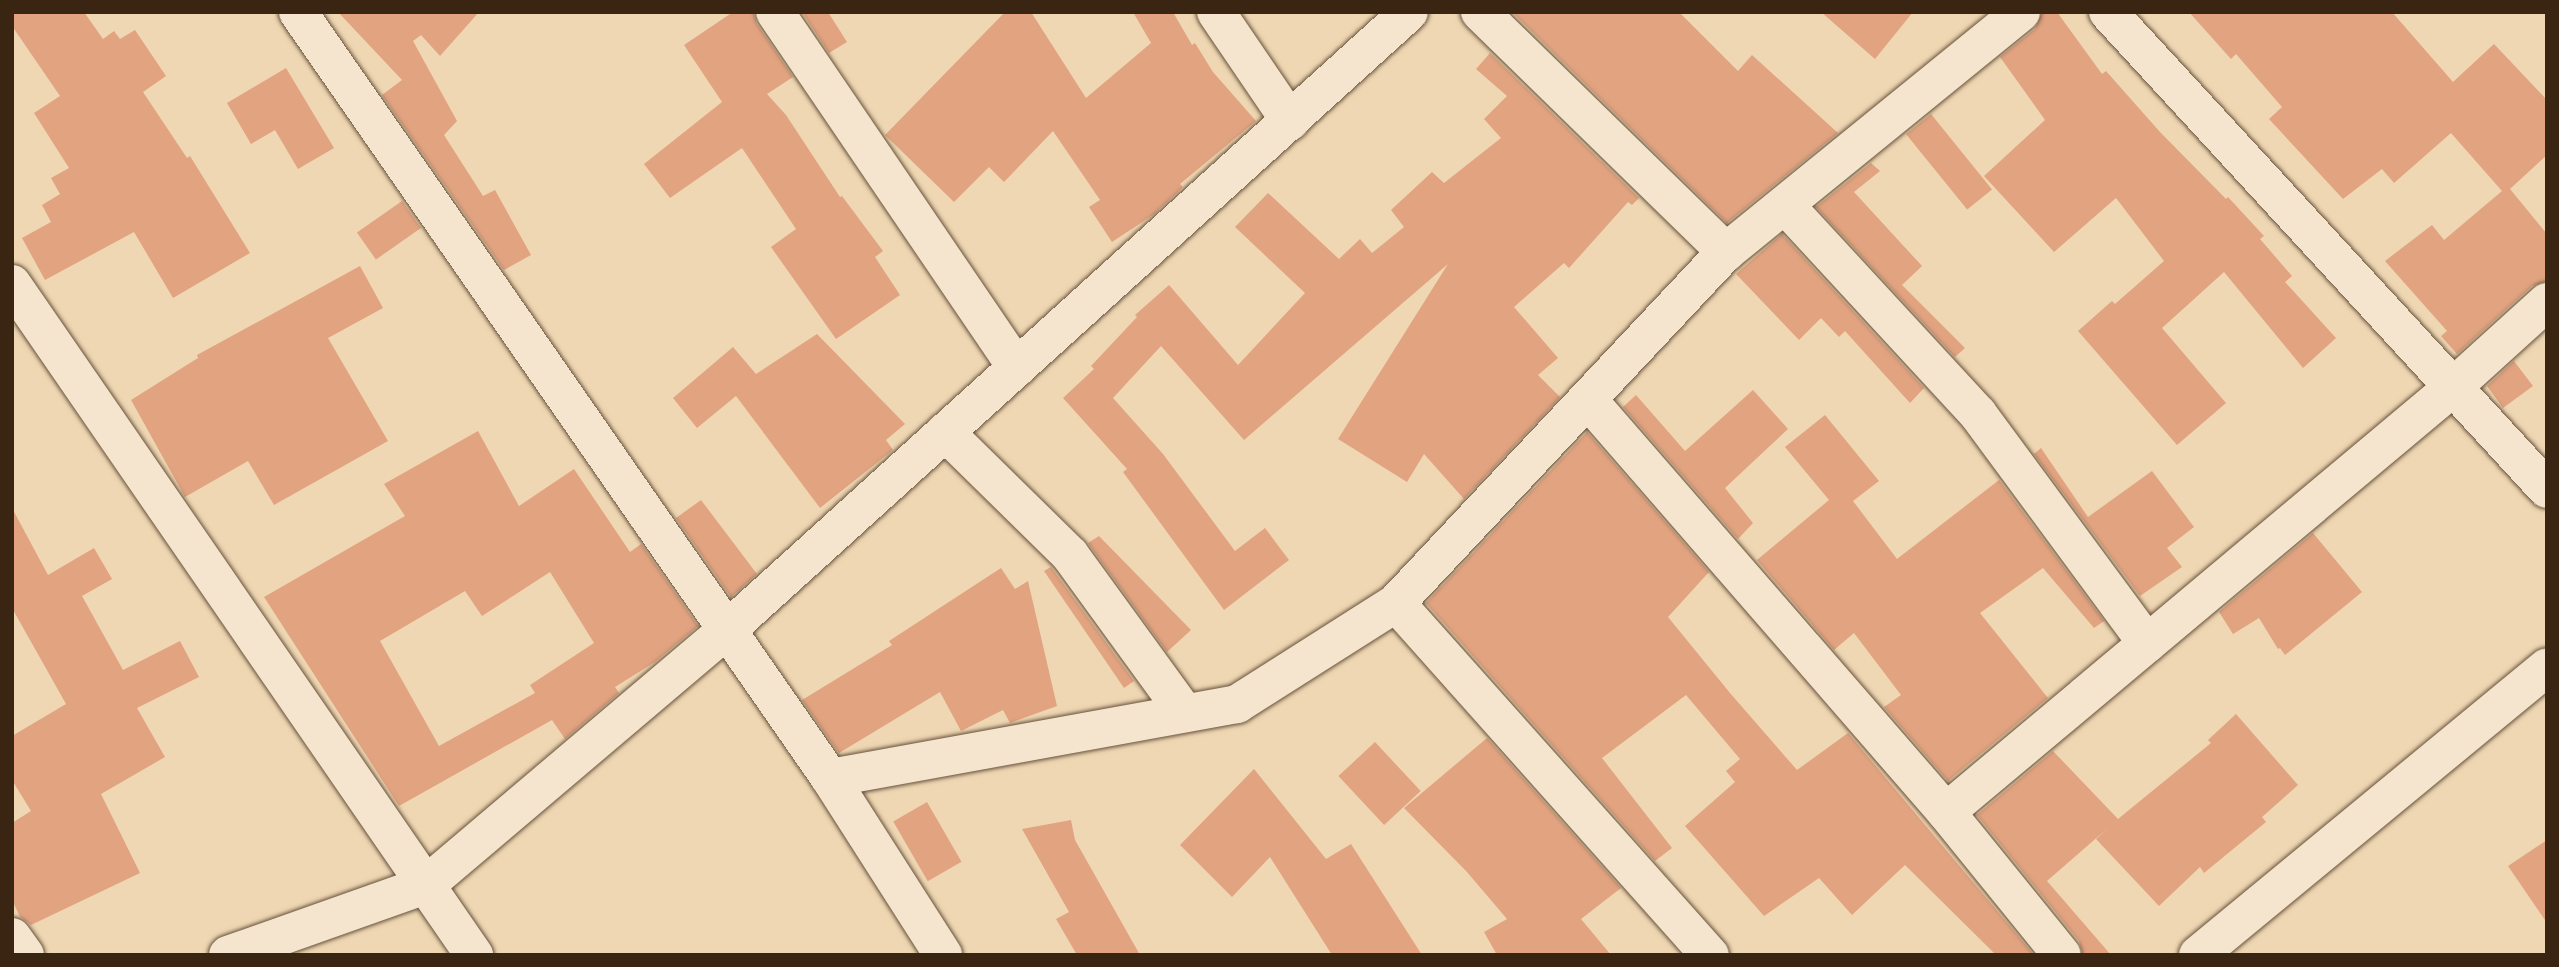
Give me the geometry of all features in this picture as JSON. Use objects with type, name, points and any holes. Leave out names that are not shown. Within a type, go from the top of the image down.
[{"type":"street","points":[[298,12],[830,778],[943,955]]},
{"type":"street","points":[[775,12],[1017,368]]},
{"type":"street","points":[[1216,12],[1290,121]]},
{"type":"street","points":[[228,955],[426,885],[727,631],[1409,12]]},
{"type":"street","points":[[1480,12],[1727,252]]},
{"type":"street","points":[[830,778],[1237,704],[1396,603],[1727,252],[2021,12]]},
{"type":"street","points":[[2108,12],[2547,489]]},
{"type":"street","points":[[1786,206],[1978,414],[2147,643]]},
{"type":"street","points":[[12,284],[474,955]]},
{"type":"street","points":[[1946,812],[2452,388],[2547,302]]},
{"type":"street","points":[[1589,401],[1946,812],[2062,955]]},
{"type":"street","points":[[945,432],[1070,555],[1185,713]]},
{"type":"street","points":[[1396,603],[1710,955]]},
{"type":"street","points":[[2197,955],[2547,667]]},
{"type":"street","points":[[12,937],[25,955]]},
{"type":"building","points":[[12,12],[84,12],[103,39],[114,31],[120,39],[135,30],[166,76],[143,92],[187,158],[190,156],[250,253],[173,298],[134,232],[45,280],[22,238],[51,222],[42,205],[60,194],[51,178],[69,168],[34,113],[60,96],[12,26]]},
{"type":"building","points":[[338,12],[479,12],[440,56],[421,35],[413,41],[457,121],[444,135],[483,196],[495,190],[531,255],[504,270],[382,95],[402,80]]},
{"type":"building","points":[[733,12],[753,12],[757,24],[793,77],[767,94],[786,115],[840,197],[842,196],[883,251],[875,257],[900,295],[836,339],[771,247],[796,229],[742,148],[670,198],[644,164],[722,102],[684,45]]},
{"type":"building","points":[[802,12],[828,12],[847,42],[829,53]]},
{"type":"building","points":[[1005,12],[1031,12],[1086,98],[1151,43],[1133,12],[1173,12],[1192,45],[1195,43],[1213,72],[1256,121],[1180,184],[1183,187],[1153,215],[1112,242],[1089,207],[1100,200],[1053,131],[1004,182],[989,167],[954,202],[885,135]]},
{"type":"building","points":[[1512,12],[1679,12],[1738,71],[1752,55],[1838,133],[1727,223]]},
{"type":"building","points":[[1821,12],[1913,12],[1875,59]]},
{"type":"building","points":[[2042,12],[2057,12],[2102,74],[2106,71],[2160,132],[2226,199],[2228,197],[2264,236],[2260,239],[2292,276],[2285,282],[2336,338],[2303,368],[2224,272],[2162,328],[2226,403],[2177,445],[2078,331],[2112,301],[2115,304],[2164,261],[2116,198],[2054,252],[1984,176],[2045,120],[2000,57],[2035,29]]},
{"type":"building","points":[[2189,12],[2392,12],[2453,82],[2494,44],[2547,100],[2547,155],[2510,189],[2547,234],[2547,281],[2532,286],[2457,354],[2441,336],[2447,331],[2385,261],[2432,225],[2444,240],[2502,191],[2451,133],[2394,183],[2382,169],[2343,199],[2269,119],[2282,107],[2236,54],[2231,59]]},
{"type":"building","points":[[1490,53],[1639,198],[1632,205],[1628,202],[1569,268],[1564,263],[1514,307],[1558,358],[1538,375],[1560,397],[1464,499],[1424,454],[1407,482],[1338,439],[1448,264],[1244,440],[1161,346],[1113,398],[1163,454],[1235,551],[1265,528],[1289,560],[1224,610],[1123,472],[1127,469],[1063,398],[1094,369],[1091,366],[1137,317],[1135,315],[1169,285],[1238,365],[1305,293],[1235,227],[1268,193],[1339,259],[1360,239],[1372,253],[1404,227],[1391,210],[1432,172],[1444,183],[1501,138],[1484,119],[1507,96],[1476,69]]},
{"type":"building","points":[[286,68],[334,148],[298,169],[275,130],[251,144],[227,103]]},
{"type":"building","points":[[1931,114],[1992,189],[1967,210],[1906,134]]},
{"type":"building","points":[[1871,163],[1880,171],[1854,192],[1922,266],[1902,285],[1965,348],[1955,357],[1816,207]]},
{"type":"building","points":[[402,201],[421,228],[376,260],[357,233]]},
{"type":"building","points":[[1782,234],[1924,388],[1910,403],[1845,331],[1839,337],[1821,318],[1799,340],[1736,274]]},
{"type":"building","points":[[360,266],[383,308],[328,338],[388,441],[274,505],[248,461],[185,497],[131,400],[198,358],[197,355]]},
{"type":"building","points":[[817,334],[905,424],[886,440],[893,450],[820,508],[736,396],[697,428],[673,398],[733,347],[756,374]]},
{"type":"building","points":[[2514,361],[2533,386],[2503,408],[2487,386]]},
{"type":"building","points":[[1753,390],[1788,429],[1725,488],[1753,523],[1738,539],[1623,407],[1636,395],[1685,451]]},
{"type":"building","points":[[1825,415],[1879,481],[1853,501],[1897,559],[1999,480],[2104,621],[2094,628],[2043,568],[1980,613],[2048,698],[1948,781],[1884,707],[1901,695],[1854,633],[1834,650],[1757,560],[1829,500],[1785,447]]},
{"type":"building","points":[[478,431],[519,506],[574,469],[630,552],[641,544],[698,626],[655,662],[615,687],[619,693],[565,739],[552,720],[399,806],[264,597],[405,516],[384,484]],"holes":[[[550,572],[594,643],[530,685],[535,693],[439,746],[380,641],[465,591],[482,616]]]},
{"type":"building","points":[[1587,432],[1709,572],[1668,617],[1730,693],[1797,770],[1848,733],[2034,955],[1996,955],[1905,865],[1852,915],[1819,878],[1764,916],[1685,826],[1735,782],[1726,771],[1740,759],[1686,695],[1602,758],[1672,848],[1655,861],[1426,603]]},
{"type":"building","points":[[2041,448],[2088,517],[2152,471],[2194,527],[2167,548],[2182,567],[2140,596],[2034,454]]},
{"type":"building","points":[[701,500],[757,574],[731,597],[676,518]]},
{"type":"building","points":[[12,508],[48,575],[94,548],[112,579],[82,596],[123,670],[180,641],[199,677],[137,708],[165,757],[101,794],[140,873],[31,925],[20,917],[12,900],[12,823],[31,811],[12,780],[12,736],[66,704],[12,608]]},
{"type":"building","points":[[2313,533],[2362,592],[2285,655],[2278,649],[2259,618],[2233,634],[2219,612]]},
{"type":"building","points":[[1099,536],[1191,630],[1167,652],[1088,543]]},
{"type":"building","points":[[1051,567],[1134,681],[1124,688],[1044,571]]},
{"type":"building","points":[[1001,568],[1015,589],[1028,581],[1057,706],[1010,723],[1003,710],[961,731],[940,692],[839,753],[802,700],[892,645],[889,641]]},
{"type":"building","points":[[2236,714],[2298,785],[2262,817],[2266,822],[2204,873],[2200,867],[2159,906],[2096,839],[2109,827],[2047,881],[2111,955],[2083,955],[2079,941],[1977,815],[2053,751],[2118,819],[2211,743],[2208,740]]},
{"type":"building","points":[[1487,738],[1621,888],[1581,919],[1611,955],[1497,955],[1484,932],[1507,919],[1467,872],[1404,808]]},
{"type":"building","points":[[1375,742],[1421,791],[1384,825],[1338,776]]},
{"type":"building","points":[[1254,769],[1326,859],[1351,844],[1422,955],[1332,955],[1270,857],[1232,897],[1180,845]]},
{"type":"building","points":[[927,802],[962,862],[928,881],[893,822]]},
{"type":"building","points":[[1071,820],[1075,840],[1140,955],[1077,955],[1056,919],[1069,912],[1022,829]]},
{"type":"building","points":[[2547,840],[2547,923],[2508,866]]}]
